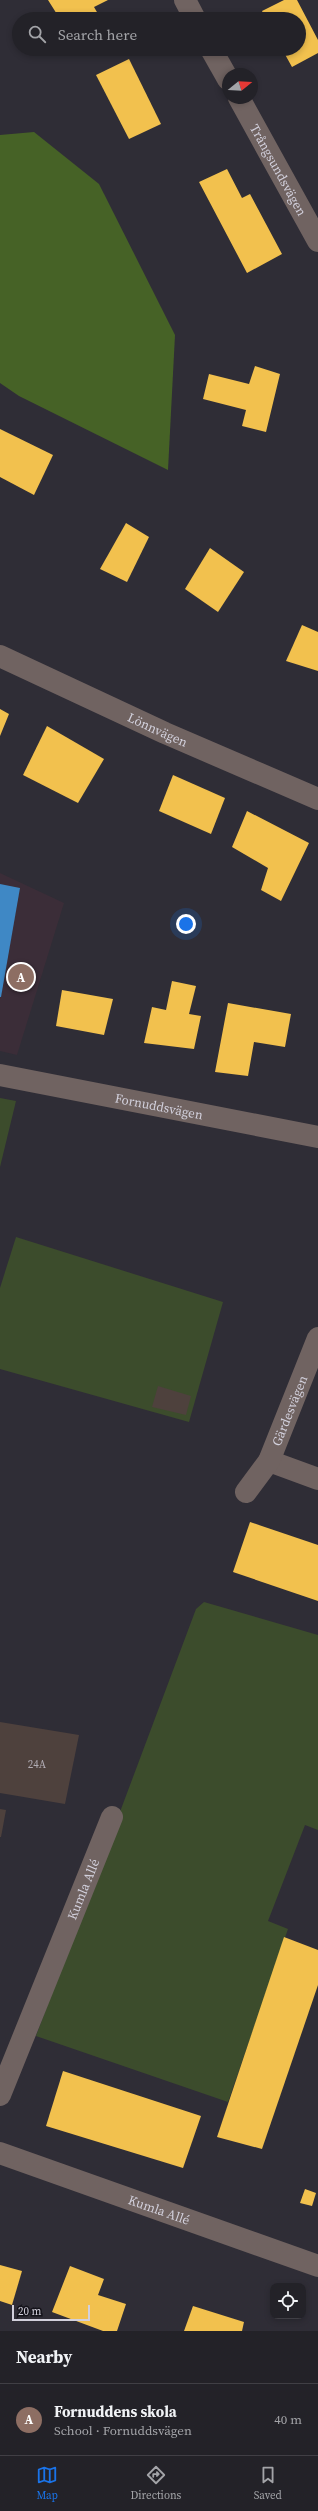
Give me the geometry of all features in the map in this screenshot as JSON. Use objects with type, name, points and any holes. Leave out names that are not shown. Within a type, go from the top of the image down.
[{"type":"street","points":[[185,0],[191,12]]},
{"type":"street","points":[[215,56],[222,68]]},
{"type":"street","name":"Trångsundsvägen","points":[[241,104],[318,241]]},
{"type":"street","name":"Lönnvägen","points":[[0,656],[165,733],[318,799]]},
{"type":"street","name":"Fornuddsvägen","points":[[0,1076],[318,1137]]},
{"type":"street","name":"Gärdesvägen","points":[[246,1492],[269,1461],[318,1338]]},
{"type":"street","name":"Gärdesvägen","points":[[269,1461],[318,1479]]},
{"type":"street","name":"Kumla Allé","points":[[0,2095],[112,1817]]},
{"type":"street","name":"Kumla Allé","points":[[0,2153],[318,2266]]},
{"type":"shaded area","points":[[0,873],[64,903],[17,1055],[0,1051]]},
{"type":"green space","points":[[34,132],[99,184],[175,335],[168,470],[19,396],[0,383],[0,135]]},
{"type":"green space","points":[[0,1098],[16,1101],[0,1167]]},
{"type":"green space","points":[[16,1237],[223,1302],[189,1422],[0,1369],[0,1288]]},
{"type":"green space","points":[[204,1602],[318,1635],[318,1830],[305,1825],[268,1921],[288,1929],[228,2102],[36,2036],[196,1609]]},
{"type":"building: Homes","points":[[48,0],[108,0],[94,7],[97,12],[56,12]]},
{"type":"building: Homes","points":[[284,0],[297,0],[303,12],[262,12]]},
{"type":"building: Homes","points":[[306,17],[318,40],[318,53],[292,67],[286,56],[306,56]]},
{"type":"building: Homes","points":[[129,59],[161,124],[129,139],[96,75]]},
{"type":"building: Homes","points":[[227,169],[242,198],[250,194],[282,254],[247,273],[199,182]]},
{"type":"building: Homes","points":[[255,366],[280,374],[266,432],[242,426],[246,410],[203,399],[209,374],[249,384]]},
{"type":"building: Homes","points":[[0,429],[53,455],[34,495],[0,477]]},
{"type":"building: Homes","points":[[126,523],[149,537],[127,582],[100,569]]},
{"type":"building: Homes","points":[[210,548],[244,572],[218,612],[185,589]]},
{"type":"building: Homes","points":[[302,625],[318,632],[318,671],[286,661]]},
{"type":"building: Homes","points":[[0,709],[9,714],[0,736]]},
{"type":"building: Homes","points":[[47,726],[104,759],[78,803],[23,775]]},
{"type":"building: Homes","points":[[173,775],[225,798],[211,834],[159,811]]},
{"type":"building: Homes","points":[[247,811],[309,843],[281,901],[261,890],[268,868],[232,847]]},
{"type":"building: Homes","points":[[172,981],[196,986],[189,1014],[201,1016],[194,1049],[144,1043],[152,1007],[166,1010]]},
{"type":"building: Homes","points":[[62,990],[113,999],[104,1035],[56,1026]]},
{"type":"building: Homes","points":[[228,1003],[291,1014],[285,1047],[254,1042],[248,1076],[215,1072]]},
{"type":"building: Homes","points":[[250,1522],[318,1545],[318,1601],[233,1572]]},
{"type":"building: Homes","points":[[284,1937],[318,1950],[318,1985],[262,2149],[217,2137]]},
{"type":"building: Homes","points":[[63,2071],[201,2116],[183,2168],[46,2126]]},
{"type":"building: Homes","points":[[305,2189],[316,2193],[312,2206],[300,2203]]},
{"type":"building: Homes","points":[[0,2265],[22,2271],[12,2305],[0,2301]]},
{"type":"building: Homes","points":[[70,2266],[104,2279],[98,2295],[126,2304],[117,2331],[103,2331],[52,2312]]},
{"type":"building: Homes","points":[[193,2306],[244,2322],[242,2331],[184,2331]]},
{"type":"building: Schools","points":[[0,884],[20,888],[1,997],[0,997]]},
{"type":"building: Other","points":[[158,1386],[191,1396],[186,1415],[152,1407]]},
{"type":"building: Other","points":[[0,1722],[79,1735],[65,1804],[0,1793]]},
{"type":"building: Other","points":[[0,1809],[6,1810],[1,1837],[0,1837]]},
{"type":"place","name":"Fornuddens skola","points":[[21,977]]}]
